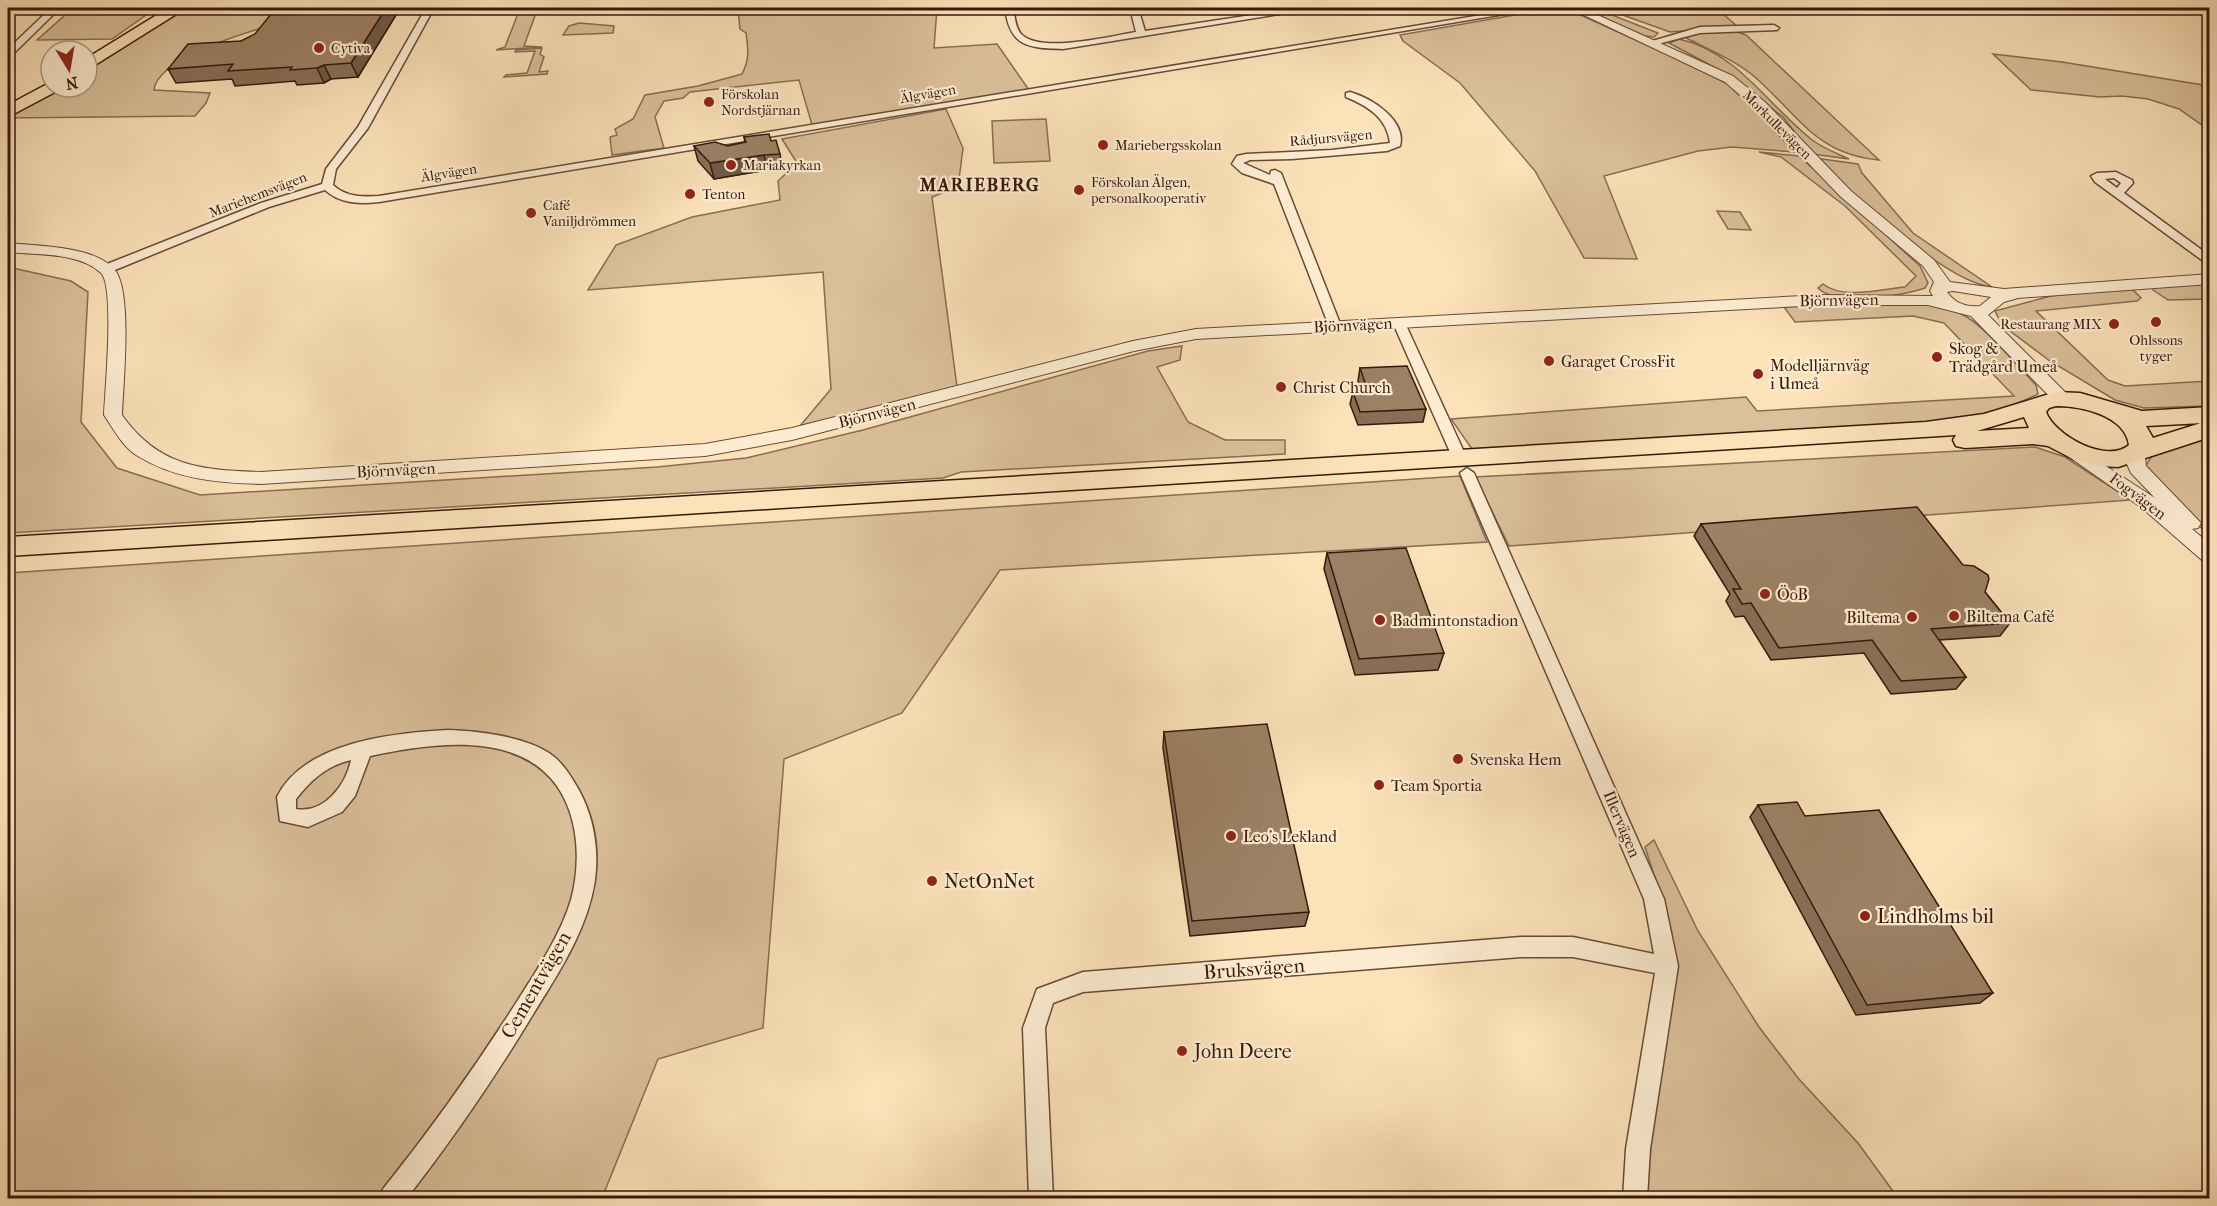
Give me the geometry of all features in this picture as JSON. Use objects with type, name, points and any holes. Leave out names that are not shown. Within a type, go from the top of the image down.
[{"type":"highway","points":[[99,50],[167,8]]},
{"type":"highway","points":[[99,57],[178,8]]},
{"type":"highway","points":[[8,106],[39,87]]},
{"type":"highway","points":[[8,112],[39,94]]},
{"type":"highway","points":[[8,547],[1954,428],[1993,420],[2050,401],[2080,400],[2141,419],[2210,415]]},
{"type":"highway","points":[[2050,401],[2034,412],[2036,422],[2056,441]]},
{"type":"highway","points":[[2110,410],[2137,430],[2143,443],[2139,451]]},
{"type":"highway","points":[[8,557],[2022,436],[2056,441],[2102,458],[2120,458],[2210,429]]},
{"type":"street","points":[[8,54],[22,38],[56,8]]},
{"type":"street","name":"Mariehemsvägen","points":[[106,269],[265,205],[327,186],[331,169],[363,128],[430,8]]},
{"type":"street","points":[[1009,8],[1011,29],[1014,33],[1021,40],[1042,46],[1063,46],[1306,8]]},
{"type":"street","points":[[1134,8],[1141,34]]},
{"type":"street","name":"Älgvägen","points":[[327,186],[344,197],[379,200],[1537,8]]},
{"type":"street","name":"Morkullevägen","points":[[1574,8],[1707,67],[1743,90],[1846,194],[1929,263],[1942,282],[1942,295]]},
{"type":"street","points":[[1654,42],[1700,30],[1774,28]]},
{"type":"street","name":"Rådjursvägen","points":[[1278,182],[1270,177],[1247,172],[1238,164],[1241,158],[1251,156],[1269,158],[1384,148],[1396,144],[1390,128],[1374,105],[1350,95]]},
{"type":"street","name":"Rådjursvägen","points":[[1269,158],[1335,326]]},
{"type":"street","points":[[2118,194],[2210,262]]},
{"type":"street","points":[[8,248],[61,254],[95,263],[106,269]]},
{"type":"street","points":[[1929,263],[1988,298],[1984,308],[2050,401]]},
{"type":"street","name":"Björnvägen","points":[[106,269],[113,279],[117,296],[113,415],[141,450],[163,463],[214,477],[261,478],[705,450],[803,432],[1177,336],[1769,302],[1909,299],[1942,295],[1969,288],[2017,293],[2210,279]]},
{"type":"street","name":"Björnvägen","points":[[1942,295],[1984,308],[2017,293]]},
{"type":"street","points":[[1399,323],[1457,452]]},
{"type":"street","name":"Fogvägen","points":[[2056,441],[2149,503],[2210,555]]},
{"type":"street","name":"Fogvägen","points":[[2139,451],[2135,462],[2138,469],[2210,544]]},
{"type":"street","name":"Illervägen","points":[[1467,472],[1654,899],[1667,966],[1638,1149],[1635,1198]]},
{"type":"street","name":"Cementvägen","points":[[362,750],[432,736],[502,743],[545,759],[561,776],[580,811],[586,850],[585,881],[574,918],[553,964],[431,1148],[392,1198]]},
{"type":"street","name":"Bruksvägen","points":[[1041,1198],[1034,1028],[1045,996],[1083,982],[1521,947],[1573,947],[1667,966]]},
{"type":"shaded area","points":[[73,8],[156,8],[112,39],[37,40]]},
{"type":"shaded area","points":[[185,8],[337,8],[234,37],[180,61],[162,75],[154,90],[210,93],[206,103],[195,116],[8,118],[39,98],[99,99],[99,62]]},
{"type":"shaded area","points":[[937,8],[934,48],[997,44],[1029,90],[812,125],[799,80],[690,92],[683,98],[664,101],[655,117],[664,148],[612,155],[610,137],[617,135],[615,129],[633,119],[645,95],[698,86],[742,74],[748,49],[746,33],[740,29],[738,9]]},
{"type":"shaded area","points":[[1558,8],[1574,12],[1728,84],[1795,152],[1732,147],[1698,151],[1604,176],[1637,259],[1584,258],[1535,171],[1460,83],[1403,41],[1400,35],[1526,13],[1531,15],[1544,13],[1541,10]]},
{"type":"shaded area","points":[[1594,8],[1658,33],[1654,37],[1645,36],[1586,11]]},
{"type":"shaded area","points":[[1603,8],[1716,8],[1738,27],[1670,32]]},
{"type":"shaded area","points":[[557,9],[556,12],[536,13],[524,46],[542,47],[496,50],[505,47],[519,11]]},
{"type":"shaded area","points":[[579,23],[614,26],[613,33],[563,35],[569,26]]},
{"type":"shaded area","points":[[1737,32],[1746,35],[1879,160],[1839,150],[1824,141],[1810,131],[1748,72],[1721,55],[1684,37],[1702,33]]},
{"type":"shaded area","points":[[1679,39],[1718,55],[1735,67],[1811,139],[1824,148],[1849,159],[1812,154],[1783,117],[1725,73],[1669,43]]},
{"type":"shaded area","points":[[542,48],[540,54],[544,57],[539,72],[548,71],[547,74],[504,77],[527,73],[535,51],[515,52],[516,50]]},
{"type":"shaded area","points":[[1993,54],[2062,62],[2209,86],[2209,130],[2179,109],[2148,99],[2031,90]]},
{"type":"shaded area","points":[[946,109],[963,148],[958,187],[932,197],[957,387],[800,426],[831,389],[823,272],[588,290],[616,245],[692,217],[780,200],[778,181],[797,163],[782,139]]},
{"type":"shaded area","points":[[1046,119],[1050,161],[994,163],[992,121]]},
{"type":"shaded area","points":[[1759,152],[1799,156],[1920,266],[1928,283],[1925,288],[1901,294],[1854,298],[1839,297],[1818,288],[1823,284],[1841,292],[1874,291],[1905,287],[1916,276],[1845,206],[1781,157]]},
{"type":"shaded area","points":[[1815,158],[1858,164],[1862,173],[1913,233],[1992,287],[1973,282],[1925,253],[1874,213]]},
{"type":"shaded area","points":[[1717,211],[1740,212],[1751,230],[1728,229]]},
{"type":"shaded area","points":[[8,267],[71,281],[88,292],[81,422],[117,468],[200,495],[657,467],[746,458],[863,430],[1148,351],[1182,346],[1180,360],[1157,367],[1188,422],[1225,440],[1285,440],[1285,454],[961,472],[943,478],[8,533]]},
{"type":"shaded area","points":[[2209,283],[2209,299],[2168,300],[2153,290],[2154,286]]},
{"type":"shaded area","points":[[2123,287],[2133,290],[2141,298],[2137,301],[2036,311],[2108,380],[2125,386],[2209,381],[2209,406],[2144,408],[2115,400],[2050,361],[2002,325],[1995,311],[2051,296]]},
{"type":"shaded area","points":[[1907,303],[1954,310],[1976,323],[1993,340],[2036,385],[2038,394],[2008,407],[1979,415],[1917,425],[1472,449],[1451,419],[1746,397],[1757,411],[2014,396],[1944,323],[1913,316],[1795,322],[1784,307]]},
{"type":"shaded area","points":[[2209,436],[2209,536],[2144,468],[2152,456]]},
{"type":"shaded area","points":[[2035,447],[2065,457],[2131,500],[1509,546],[1475,477]]},
{"type":"shaded area","points":[[1460,476],[1487,542],[1000,570],[902,713],[784,759],[763,1028],[658,1059],[602,1198],[8,1198],[8,573]]},
{"type":"shaded area","points":[[1654,840],[1698,931],[1759,1027],[1798,1078],[1858,1143],[1898,1198],[1635,1198],[1663,903],[1645,847]]},
{"type":"building","name":"Cytiva","points":[[276,8],[386,8],[351,63],[290,70],[292,67],[228,71],[233,64],[168,69],[188,44],[241,41],[255,34]]},
{"type":"building","points":[[769,134],[771,141],[776,140],[780,154],[710,163],[694,146],[715,142],[728,146],[746,142],[744,137]]},
{"type":"building","points":[[1407,366],[1426,409],[1360,412],[1353,392],[1368,391],[1360,368]]},
{"type":"building","points":[[1917,507],[1963,565],[1974,566],[1988,575],[1985,592],[2010,623],[1931,629],[1966,677],[1901,681],[1872,640],[1779,648],[1751,603],[1742,604],[1733,589],[1741,589],[1701,524]]},
{"type":"building","name":"Badmintonstadion","points":[[1406,548],[1444,653],[1359,659],[1327,553]]},
{"type":"building","name":"Leo's Lekland","points":[[1267,724],[1309,912],[1192,921],[1164,732]]},
{"type":"building","name":"Lindholms bil","points":[[1797,802],[1805,816],[1879,810],[1993,993],[1867,1005],[1758,805]]},
{"type":"place","name":"Cytiva","points":[[319,48]]},
{"type":"place","name":"Förskolan Nordstjärnan","points":[[709,102]]},
{"type":"place","name":"Mariebergsskolan","points":[[1103,145]]},
{"type":"place","name":"Mariakyrkan","points":[[731,165]]},
{"type":"place","name":"Förskolan Älgen, personalkooperativ","points":[[1079,190]]},
{"type":"place","name":"Tenton","points":[[690,194]]},
{"type":"place","name":"Café Vaniljdrömmen","points":[[531,213]]},
{"type":"place","name":"Ohlssons tyger","points":[[2156,322]]},
{"type":"place","name":"Restaurang MIX","points":[[2114,324]]},
{"type":"place","name":"Skog & Trädgård Umeå","points":[[1937,357]]},
{"type":"place","name":"Garaget CrossFit","points":[[1549,361]]},
{"type":"place","name":"Modelljärnväg i Umeå","points":[[1758,374]]},
{"type":"place","name":"Christ Church","points":[[1281,387]]},
{"type":"place","name":"ÖoB","points":[[1765,594]]},
{"type":"place","name":"Biltema Café","points":[[1954,616]]},
{"type":"place","name":"Biltema","points":[[1912,617]]},
{"type":"place","name":"Badmintonstadion","points":[[1380,620]]},
{"type":"place","name":"Svenska Hem","points":[[1458,759]]},
{"type":"place","name":"Team Sportia","points":[[1379,785]]},
{"type":"place","name":"Leo's Lekland","points":[[1231,836]]},
{"type":"place","name":"NetOnNet","points":[[932,881]]},
{"type":"place","name":"Lindholms bil","points":[[1865,916]]},
{"type":"place","name":"John Deere","points":[[1182,1051]]},
{"type":"district","name":"MARIEBERG","points":[[980,185]]}]
